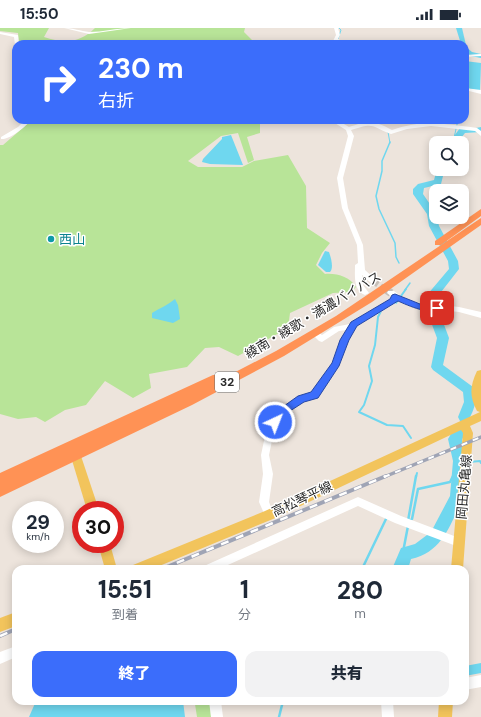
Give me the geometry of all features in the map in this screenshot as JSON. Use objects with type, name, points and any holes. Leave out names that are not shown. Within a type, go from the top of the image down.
[{"type":"highway","name":"綾南・綾歌・満濃バイパス","points":[[450,240],[481,212]]},
{"type":"highway","name":"綾南・綾歌・満濃バイパス","points":[[0,491],[74,451],[245,364],[365,294],[481,221]]},
{"type":"highway","name":"綾南・綾歌・満濃バイパス","points":[[0,479],[74,451],[244,373],[372,298],[439,247]]},
{"type":"main road","points":[[481,374],[474,392],[476,401],[481,408]]},
{"type":"main road","points":[[464,424],[481,416]]},
{"type":"main road","name":"高松琴平線","points":[[147,565],[269,515],[464,424]]},
{"type":"main road","name":"岡田丸亀線","points":[[457,565],[468,433],[464,424]]},
{"type":"main road","points":[[74,451],[90,501]]},
{"type":"main road","points":[[107,553],[110,565]]},
{"type":"main road","points":[[0,626],[12,621]]},
{"type":"main road","points":[[445,717],[446,705]]},
{"type":"street","points":[[66,28],[89,33],[129,28]]},
{"type":"street","points":[[335,40],[338,35],[336,28]]},
{"type":"street","points":[[0,33],[16,36],[16,40]]},
{"type":"street","points":[[469,90],[481,92]]},
{"type":"street","points":[[3,138],[24,124]]},
{"type":"street","points":[[339,124],[348,130],[351,136],[340,178],[345,208],[360,245],[361,262],[364,274],[373,281]]},
{"type":"street","points":[[348,130],[365,124]]},
{"type":"street","points":[[378,124],[391,132],[406,127],[431,124],[479,132]]},
{"type":"street","points":[[361,262],[358,263],[359,285],[365,294]]},
{"type":"street","points":[[314,333],[322,339],[337,329],[351,327],[394,301],[396,297],[419,307],[458,309],[481,315]]},
{"type":"street","points":[[269,515],[264,502],[268,474],[265,455],[271,429],[280,415],[287,408],[301,399],[314,395],[336,364],[351,327]]},
{"type":"street","points":[[217,565],[358,501],[398,520],[459,542]]},
{"type":"street","points":[[0,658],[12,653]]},
{"type":"street","points":[[469,683],[481,681]]},
{"type":"street","points":[[216,705],[217,717]]},
{"type":"street","points":[[387,705],[388,717]]},
{"type":"green space","points":[[0,28],[49,28],[44,37],[54,40],[19,40],[18,33],[0,31]]},
{"type":"green space","points":[[95,28],[245,28],[244,32],[252,40],[74,40],[84,37]]},
{"type":"green space","points":[[27,124],[260,124],[260,133],[247,137],[254,160],[248,163],[238,133],[221,136],[188,161],[198,167],[242,167],[254,161],[288,155],[306,186],[307,228],[330,243],[322,253],[316,265],[325,274],[334,274],[347,278],[356,287],[351,292],[333,293],[290,313],[288,328],[238,356],[219,347],[205,348],[187,367],[149,374],[151,388],[133,398],[105,381],[86,405],[65,410],[45,422],[36,417],[18,419],[0,414],[0,145],[3,145]]},
{"type":"green space","points":[[195,705],[210,705],[211,717],[197,717]]},
{"type":"water","points":[[469,62],[481,63],[480,91],[469,89]]},
{"type":"water","points":[[231,135],[243,165],[210,164],[202,162],[203,159],[222,139],[222,137]]},
{"type":"water","points":[[325,251],[329,252],[331,260],[332,268],[330,272],[326,272],[318,265]]},
{"type":"water","points":[[175,299],[178,305],[180,319],[173,323],[152,318],[152,313]]},
{"type":"water","points":[[34,705],[184,705],[185,717],[29,717]]},
{"type":"waterway","points":[[338,39],[341,30],[339,28]]},
{"type":"waterway","points":[[459,28],[463,40]]},
{"type":"waterway","points":[[469,53],[481,56]]},
{"type":"waterway","points":[[454,136],[457,124]]},
{"type":"waterway","points":[[458,136],[463,130],[477,131],[481,129]]},
{"type":"waterway","points":[[388,132],[390,142]]},
{"type":"waterway","points":[[390,142],[382,161],[382,171],[376,196],[379,209],[395,243],[396,257],[399,263]]},
{"type":"waterway","points":[[439,176],[438,182],[421,186],[418,189],[418,194],[432,214],[434,226],[453,261],[454,269],[432,295],[439,307],[437,322],[443,338],[437,367],[469,390],[470,402],[464,417]]},
{"type":"waterway","points":[[405,290],[410,283]]},
{"type":"waterway","points":[[396,303],[406,289]]},
{"type":"waterway","points":[[381,311],[378,317],[375,345],[369,366],[372,381],[364,405],[359,412],[387,425],[403,426],[411,438]]},
{"type":"waterway","points":[[402,565],[406,553],[419,550],[436,537],[457,497],[460,461],[455,439],[459,433]]},
{"type":"waterway","points":[[469,462],[480,461],[481,463]]},
{"type":"waterway","points":[[453,477],[455,466],[463,464]]},
{"type":"waterway","points":[[416,477],[417,473]]},
{"type":"waterway","points":[[408,521],[416,476]]},
{"type":"waterway","points":[[410,520],[412,519],[418,489],[450,482],[453,476]]},
{"type":"waterway","points":[[364,565],[386,519]]},
{"type":"waterway","points":[[398,565],[403,552],[408,526]]},
{"type":"waterway","points":[[469,670],[481,668]]},
{"type":"waterway","points":[[279,717],[282,705]]},
{"type":"tunnel","points":[[373,281],[386,290]]},
{"type":"tunnel","points":[[385,289],[391,293]]},
{"type":"railway","points":[[384,477],[481,437]]},
{"type":"railway","points":[[172,565],[386,476]]},
{"type":"railway","points":[[0,636],[12,631]]},
{"type":"place","name":"西山","points":[[51,239]]},
{"type":"route","points":[[275,422],[287,408],[301,399],[312,397],[314,395],[336,364],[345,340],[354,324],[394,301],[395,297],[419,307],[437,308]]}]
